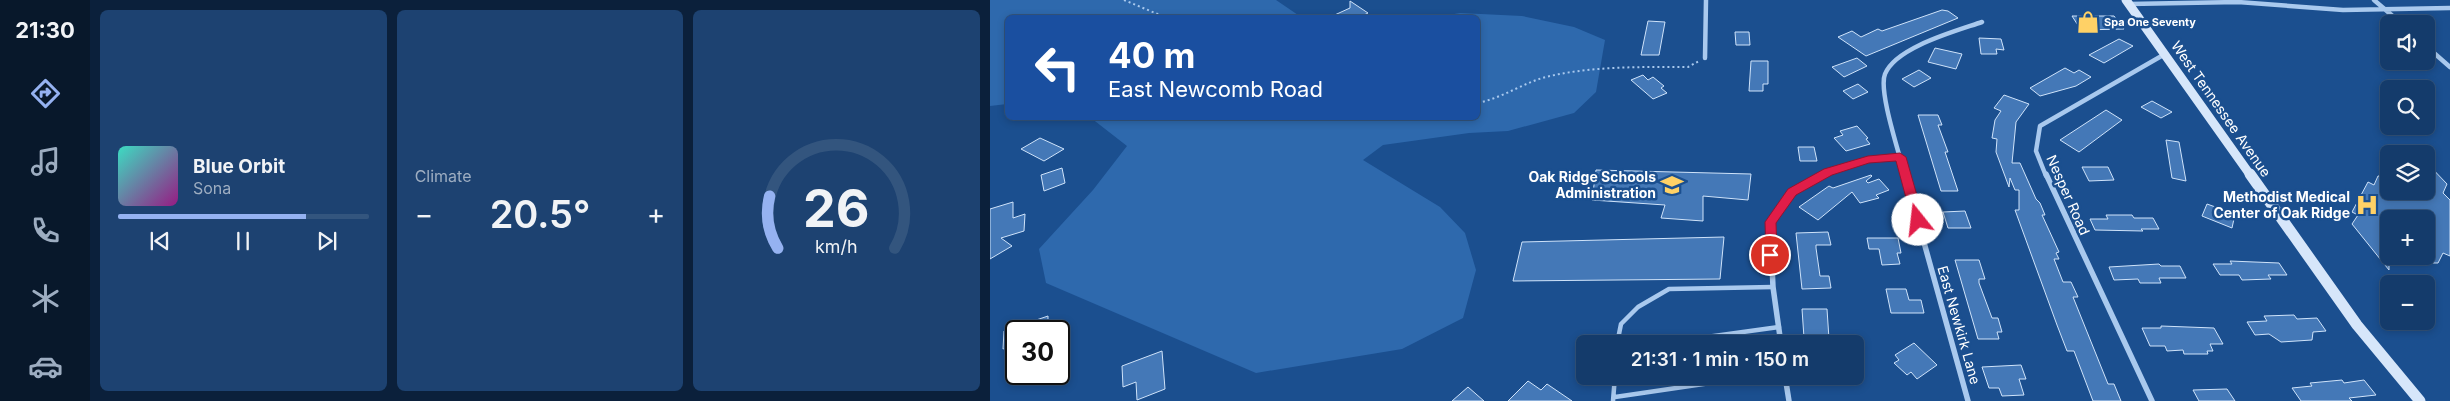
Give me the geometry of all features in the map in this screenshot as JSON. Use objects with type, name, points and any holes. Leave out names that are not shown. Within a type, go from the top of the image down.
[{"type":"street","points":[[1705,58],[1706,0]]},
{"type":"street","points":[[2374,0],[2392,15]]},
{"type":"street","points":[[2127,2],[2215,1],[2343,10],[2450,8]]},
{"type":"street","name":"West Tennessee Avenue","points":[[2127,2],[2357,325],[2420,401]]},
{"type":"street","name":"East Newkirk Lane","points":[[1968,401],[1900,157],[1886,101],[1884,75],[1892,63],[1905,53],[1982,22]]},
{"type":"street","name":"Nesper Road","points":[[2152,401],[2055,196],[2036,151],[2040,126],[2165,54]]},
{"type":"street","points":[[2435,54],[2450,67]]},
{"type":"street","points":[[1780,335],[1773,287],[1770,222],[1792,192],[1828,172],[1868,159],[1900,157]]},
{"type":"street","points":[[1786,385],[1789,401]]},
{"type":"lane","points":[[1618,335],[1620,324],[1638,307],[1669,289],[1773,287]]},
{"type":"lane","points":[[1721,335],[1779,327]]},
{"type":"lane","points":[[1615,385],[1614,399],[1702,385]]},
{"type":"path","points":[[1124,0],[1160,15]]},
{"type":"path","points":[[1480,103],[1496,99],[1548,76],[1610,67],[1688,66],[1705,58]]},
{"type":"shaded area","points":[[990,0],[1276,0],[1298,15],[1005,15],[1005,104],[990,106]]},
{"type":"shaded area","points":[[1460,13],[1522,16],[1574,27],[1605,40],[1596,92],[1574,113],[1508,131],[1469,133],[1383,145],[1363,160],[1440,207],[1465,233],[1476,270],[1463,318],[1402,349],[1256,373],[1046,283],[1039,249],[1093,190],[1127,146],[1094,120],[1480,120],[1480,15],[1448,15]]},
{"type":"building","points":[[1350,1],[1368,13],[1364,15],[1335,15],[1350,8]]},
{"type":"building","points":[[1942,10],[1948,11],[1958,18],[1866,56],[1838,37],[1852,31],[1861,37],[1878,29],[1882,31]]},
{"type":"building","points":[[2072,16],[2114,16],[2124,29],[2081,30]]},
{"type":"building","points":[[1648,21],[1665,22],[1659,55],[1641,55]]},
{"type":"building","points":[[1735,32],[1749,32],[1750,45],[1736,45]]},
{"type":"building","points":[[1979,38],[2001,39],[2004,50],[1996,49],[1997,54],[1981,54]]},
{"type":"building","points":[[2119,39],[2133,46],[2104,63],[2089,55]]},
{"type":"building","points":[[1935,48],[1962,54],[1956,69],[1928,62]]},
{"type":"building","points":[[1857,58],[1867,66],[1844,77],[1832,67]]},
{"type":"building","points":[[1751,61],[1768,61],[1768,84],[1763,84],[1763,91],[1749,91]]},
{"type":"building","points":[[2065,68],[2074,73],[2079,70],[2091,77],[2076,86],[2040,96],[2030,88]]},
{"type":"building","points":[[1919,70],[1931,78],[1914,87],[1902,79]]},
{"type":"building","points":[[1643,75],[1648,80],[1653,77],[1664,86],[1661,88],[1667,93],[1653,99],[1631,80]]},
{"type":"building","points":[[1858,84],[1868,92],[1853,99],[1843,91]]},
{"type":"building","points":[[2004,95],[2029,104],[2016,122],[2012,163],[2020,163],[2036,199],[2040,203],[2045,215],[2042,215],[2059,252],[2056,253],[2059,259],[2054,259],[2063,282],[2071,282],[2078,297],[2073,297],[2108,384],[2114,384],[2121,401],[2093,401],[2074,351],[2067,351],[2057,325],[2015,210],[2019,210],[2019,190],[2015,190],[2010,178],[2009,187],[1996,152],[1997,139],[1992,138],[1995,120],[2001,111],[1994,108]]},
{"type":"building","points":[[2152,101],[2172,112],[2161,118],[2141,107]]},
{"type":"building","points":[[2106,110],[2122,120],[2079,152],[2060,140]]},
{"type":"building","points":[[1918,115],[1938,115],[1942,125],[1938,125],[1948,152],[1945,152],[1958,191],[1941,191]]},
{"type":"building","points":[[1857,126],[1868,138],[1866,139],[1870,144],[1846,151],[1834,138],[1843,135],[1840,131]]},
{"type":"building","points":[[1040,138],[1064,149],[1044,161],[1021,149]]},
{"type":"building","points":[[2166,140],[2179,142],[2186,181],[2172,178]]},
{"type":"building","points":[[1798,147],[1814,147],[1817,161],[1800,161]]},
{"type":"building","points":[[2082,167],[2108,167],[2114,180],[2089,181]]},
{"type":"building","points":[[1062,168],[1065,183],[1044,191],[1041,175]]},
{"type":"building","name":"Oak Ridge Schools Administration","points":[[1596,170],[1751,174],[1748,200],[1703,196],[1703,221],[1661,218],[1665,205],[1592,200]]},
{"type":"building","points":[[2435,171],[2447,184],[2443,193],[2450,200],[2450,256],[2443,253],[2438,263],[2435,263],[2435,210],[2380,210],[2380,259],[2352,224],[2358,215],[2352,212],[2368,182],[2374,185],[2378,176],[2380,176],[2380,200],[2435,200]]},
{"type":"building","points":[[1871,175],[1866,181],[1868,183],[1879,179],[1889,190],[1876,195],[1879,198],[1860,203],[1852,192],[1818,220],[1799,207],[1829,186],[1833,188]]},
{"type":"building","points":[[1013,202],[1013,218],[1025,214],[1024,231],[1001,238],[1012,246],[990,259],[990,209]]},
{"type":"building","points":[[2207,204],[2235,214],[2232,228],[2202,216]]},
{"type":"building","points":[[1965,211],[1971,228],[1948,228],[1943,212]]},
{"type":"building","points":[[2106,215],[2132,215],[2134,218],[2153,218],[2159,229],[2141,229],[2143,231],[2095,230],[2090,219],[2108,219]]},
{"type":"building","points":[[1828,232],[1831,245],[1816,245],[1816,248],[1820,276],[1829,276],[1831,288],[1802,289],[1796,233]]},
{"type":"building","points":[[1724,237],[1720,279],[1513,281],[1522,242]]},
{"type":"building","points":[[1867,238],[1898,238],[1901,253],[1897,253],[1900,264],[1882,265],[1879,249],[1869,249]]},
{"type":"building","points":[[1955,260],[1979,260],[1985,279],[1979,279],[1979,283],[1992,318],[1998,318],[2002,332],[1997,332],[1999,339],[1978,339]]},
{"type":"building","points":[[2230,261],[2279,263],[2287,275],[2268,275],[2271,279],[2242,280],[2239,275],[2220,275],[2213,264],[2232,264]]},
{"type":"building","points":[[2159,264],[2161,266],[2180,266],[2186,278],[2159,278],[2161,283],[2140,283],[2138,279],[2114,280],[2109,267]]},
{"type":"building","points":[[1886,289],[1906,289],[1909,300],[1921,300],[1924,313],[1891,313]]},
{"type":"building","points":[[1802,309],[1827,309],[1829,335],[1804,335]]},
{"type":"building","points":[[2294,315],[2297,319],[2317,318],[2326,331],[2313,332],[2312,340],[2281,342],[2269,334],[2255,335],[2247,322],[2267,321],[2264,316]]},
{"type":"building","points":[[1048,316],[1048,320],[1036,320]]},
{"type":"building","points":[[2161,326],[2214,328],[2223,344],[2210,344],[2213,351],[2207,351],[2208,354],[2184,354],[2183,350],[2167,351],[2165,346],[2150,346],[2142,328],[2161,328]]},
{"type":"building","points":[[1004,331],[1005,348],[1003,349]]},
{"type":"building","points":[[1914,343],[1937,365],[1917,379],[1911,372],[1907,375],[1894,363],[1899,360],[1895,355]]},
{"type":"building","points":[[1162,351],[1165,389],[1137,400],[1136,382],[1123,387],[1122,366]]},
{"type":"building","points":[[2021,365],[2026,379],[2019,379],[2024,395],[2002,396],[1999,388],[1989,388],[1982,367]]},
{"type":"building","points":[[2342,380],[2344,383],[2364,380],[2376,395],[2349,398],[2352,401],[2301,401],[2292,388],[2312,386],[2310,383]]},
{"type":"building","points":[[1528,381],[1541,390],[1547,384],[1572,401],[1508,401]]},
{"type":"building","points":[[1468,387],[1484,401],[1452,401]]},
{"type":"building","points":[[2227,389],[2235,401],[2199,401],[2193,390]]},
{"type":"place","name":"Spa One Seventy","points":[[2088,22]]},
{"type":"place","name":"Oak Ridge Schools Administration","points":[[1672,185]]},
{"type":"place","name":"Methodist Medical Center of Oak Ridge","points":[[2367,205]]},
{"type":"route","points":[[1770,255],[1770,222],[1792,192],[1828,172],[1868,159],[1900,157],[1918,220]]}]
